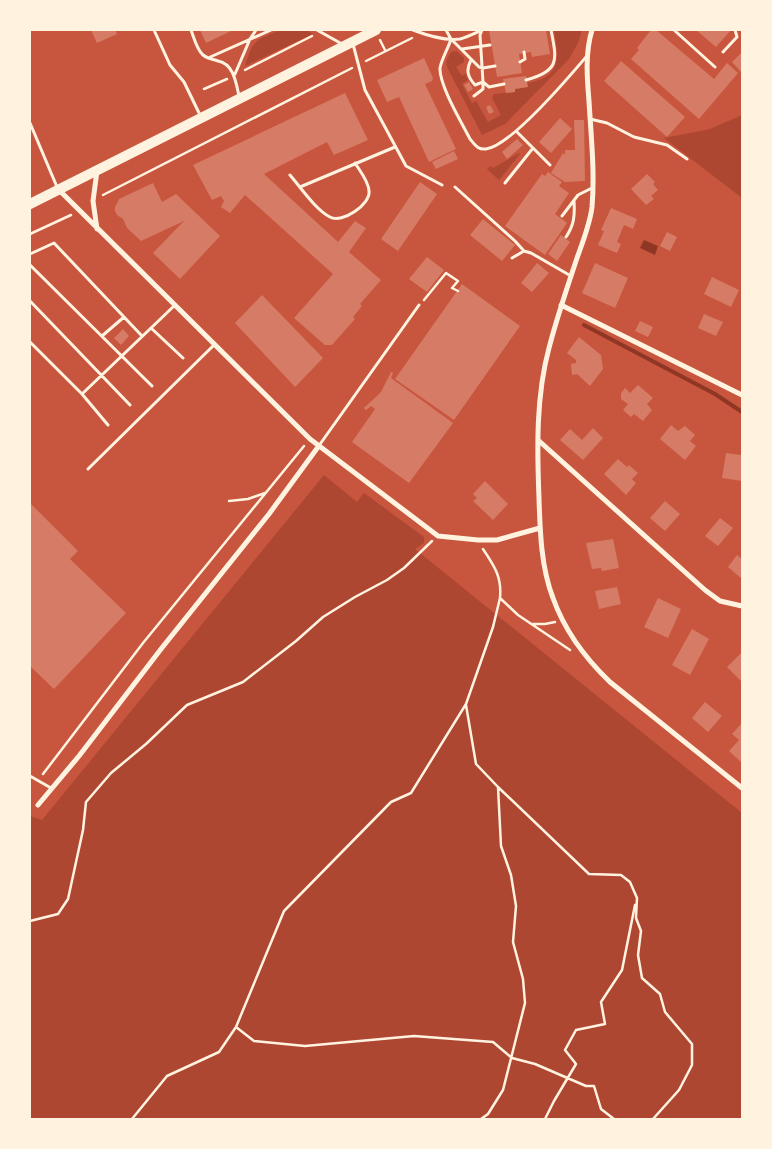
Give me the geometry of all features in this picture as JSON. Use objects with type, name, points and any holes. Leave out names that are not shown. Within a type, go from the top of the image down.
[{"type":"main road","points":[[30,204],[354,39],[376,30]]},
{"type":"street","points":[[592,30],[587,71],[592,208],[586,232],[561,305],[544,374],[538,440],[540,528],[547,579],[553,601],[590,663],[742,788]]},
{"type":"street","points":[[97,171],[93,200],[97,230]]},
{"type":"street","points":[[59,190],[97,230],[318,447],[438,536],[497,540],[540,528]]},
{"type":"street","points":[[561,305],[742,395]]},
{"type":"street","points":[[538,440],[705,590],[720,601],[742,606]]},
{"type":"street","points":[[38,805],[79,756],[161,649],[269,514],[318,447]]},
{"type":"lane","points":[[154,30],[170,65],[184,82],[202,117]]},
{"type":"lane","points":[[191,30],[201,53],[208,58],[225,63],[235,75],[240,98]]},
{"type":"lane","points":[[235,75],[250,39],[256,30]]},
{"type":"lane","points":[[208,58],[271,30]]},
{"type":"lane","points":[[413,30],[422,34],[451,39],[461,38],[482,30]]},
{"type":"lane","points":[[446,30],[451,39],[479,67],[495,66]]},
{"type":"lane","points":[[474,96],[483,89],[480,35],[482,30]]},
{"type":"lane","points":[[526,80],[542,76],[552,66],[556,54],[552,30]]},
{"type":"lane","points":[[674,30],[715,67]]},
{"type":"lane","points":[[723,52],[737,37],[735,30]]},
{"type":"lane","points":[[319,31],[354,39],[358,65],[365,90],[406,166],[442,185]]},
{"type":"lane","points":[[451,39],[449,48],[442,59],[441,79],[475,146],[481,149],[488,149],[516,131],[588,55]]},
{"type":"lane","points":[[461,49],[490,45]]},
{"type":"lane","points":[[520,62],[525,59],[524,52]]},
{"type":"lane","points":[[471,60],[467,72],[475,84],[483,82]]},
{"type":"lane","points":[[483,82],[488,87],[504,84]]},
{"type":"lane","points":[[590,119],[606,123],[634,137],[667,145],[687,159]]},
{"type":"lane","points":[[30,124],[59,190]]},
{"type":"lane","points":[[516,131],[550,165]]},
{"type":"lane","points":[[300,187],[395,147]]},
{"type":"lane","points":[[505,183],[533,148]]},
{"type":"lane","points":[[290,175],[323,212],[331,218],[338,220],[344,218],[366,202],[369,196],[367,184],[355,163]]},
{"type":"lane","points":[[455,187],[524,251],[531,253],[571,276]]},
{"type":"lane","points":[[562,216],[578,195],[592,188]]},
{"type":"lane","points":[[566,237],[572,228],[575,216],[574,201]]},
{"type":"lane","points":[[30,254],[54,243],[142,336]]},
{"type":"lane","points":[[512,258],[524,251]]},
{"type":"lane","points":[[30,265],[152,386]]},
{"type":"lane","points":[[30,301],[130,405]]},
{"type":"lane","points":[[318,447],[419,305]]},
{"type":"lane","points":[[82,394],[174,306]]},
{"type":"lane","points":[[102,336],[124,317]]},
{"type":"lane","points":[[151,328],[183,358]]},
{"type":"lane","points":[[30,342],[82,394],[108,425]]},
{"type":"lane","points":[[88,469],[214,345]]},
{"type":"lane","points":[[30,776],[51,788]]},
{"type":"path","points":[[204,90],[319,31]]},
{"type":"path","points":[[93,200],[386,50],[422,34]]},
{"type":"path","points":[[30,234],[78,211]]},
{"type":"path","points":[[419,305],[446,273],[458,281],[452,288],[458,291]]},
{"type":"path","points":[[38,781],[143,643],[310,439]]},
{"type":"path","points":[[229,501],[248,499],[266,493]]},
{"type":"path","points":[[30,921],[58,914],[68,899],[83,830],[86,802],[111,773],[146,744],[187,705],[243,682],[296,641],[323,617],[404,568],[438,536]]},
{"type":"path","points":[[132,1119],[167,1076],[219,1052],[236,1027],[284,911],[391,802],[411,792],[466,704],[493,627],[500,598],[501,584],[495,569],[478,540]]},
{"type":"path","points":[[500,598],[510,609],[574,653]]},
{"type":"path","points":[[531,624],[544,624],[562,618]]},
{"type":"path","points":[[466,704],[476,764],[590,874],[621,875],[630,882],[637,898],[636,918],[641,931],[638,955],[642,978],[660,994],[666,1012],[692,1044],[692,1065],[678,1090],[653,1119]]},
{"type":"path","points":[[481,1119],[488,1114],[503,1090],[525,1003],[523,979],[513,942],[516,906],[511,875],[501,846],[498,787]]},
{"type":"path","points":[[546,1119],[554,1101],[576,1064],[565,1050],[576,1030],[605,1024],[601,1002],[622,970],[637,898]]},
{"type":"path","points":[[236,1027],[254,1041],[305,1046],[414,1036],[494,1042],[512,1058],[535,1064],[586,1086],[594,1086],[601,1109],[614,1119]]},
{"type":"shaded area","points":[[281,30],[307,30],[313,34],[245,66],[253,45],[266,36]]},
{"type":"shaded area","points":[[554,30],[582,30],[578,43],[569,59],[505,124],[482,135],[447,67],[446,62],[451,52],[457,51],[464,58],[464,62],[456,67],[462,76],[465,74],[468,80],[462,84],[472,103],[476,101],[488,122],[501,115],[492,98],[494,94],[515,92],[515,89],[527,87],[527,83],[547,76],[552,71],[556,65],[557,58]]},
{"type":"shaded area","points":[[742,115],[742,198],[664,138],[710,129]]},
{"type":"shaded area","points":[[519,153],[499,180],[487,169],[490,166],[493,168]]},
{"type":"shaded area","points":[[644,240],[658,246],[655,255],[640,248]]},
{"type":"shaded area","points":[[324,475],[357,502],[364,493],[424,537],[424,543],[415,549],[742,813],[742,1119],[30,1119],[30,816],[42,820]]},
{"type":"building","points":[[91,30],[115,30],[117,34],[97,43]]},
{"type":"building","points":[[200,30],[233,30],[206,43]]},
{"type":"building","points":[[489,30],[546,30],[550,54],[532,57],[531,52],[519,54],[522,73],[497,77]]},
{"type":"building","points":[[651,30],[656,30],[714,79],[727,63],[738,73],[699,119],[631,59]]},
{"type":"building","points":[[696,30],[731,30],[716,47]]},
{"type":"building","points":[[742,52],[742,73],[732,62]]},
{"type":"building","points":[[424,58],[433,78],[432,81],[425,84],[456,149],[429,162],[399,97],[387,102],[377,80]]},
{"type":"building","points":[[621,61],[685,117],[667,137],[604,81]]},
{"type":"building","points":[[526,76],[528,87],[506,93],[503,79]]},
{"type":"building","points":[[469,82],[473,89],[468,92],[464,85]]},
{"type":"building","points":[[345,93],[368,140],[334,155],[327,142],[264,174],[338,242],[355,221],[366,228],[349,252],[381,280],[360,304],[362,306],[353,317],[355,319],[332,345],[325,345],[294,318],[333,274],[245,195],[230,213],[221,207],[224,201],[221,196],[212,200],[193,165]]},
{"type":"building","points":[[490,105],[494,112],[489,114],[486,107]]},
{"type":"building","points":[[560,118],[572,129],[551,153],[539,142]]},
{"type":"building","points":[[574,120],[584,120],[585,181],[565,182],[551,173],[563,153],[565,155],[565,150],[575,150]]},
{"type":"building","points":[[517,139],[523,145],[507,159],[502,152]]},
{"type":"building","points":[[454,151],[458,159],[436,169],[432,162]]},
{"type":"building","points":[[548,172],[562,182],[559,186],[569,193],[555,214],[567,223],[545,255],[505,226],[542,174],[545,176]]},
{"type":"building","points":[[647,174],[655,182],[653,184],[658,190],[651,196],[654,199],[646,205],[631,189]]},
{"type":"building","points":[[420,182],[437,194],[398,251],[381,239]]},
{"type":"building","points":[[153,183],[162,202],[176,194],[220,236],[180,279],[153,253],[184,221],[141,241],[127,228],[123,219],[115,211],[119,199]]},
{"type":"building","points":[[611,208],[637,219],[633,229],[624,225],[617,242],[621,244],[617,253],[598,245],[604,231],[601,230]]},
{"type":"building","points":[[483,219],[515,245],[502,261],[470,235]]},
{"type":"building","points":[[667,232],[677,237],[670,251],[660,246]]},
{"type":"building","points":[[561,235],[570,242],[557,261],[548,254]]},
{"type":"building","points":[[427,257],[444,270],[427,292],[409,279]]},
{"type":"building","points":[[537,263],[549,273],[532,292],[521,283]]},
{"type":"building","points":[[595,263],[628,278],[615,308],[582,293]]},
{"type":"building","points":[[712,277],[739,290],[731,307],[704,294]]},
{"type":"building","points":[[462,284],[520,326],[454,420],[395,379]]},
{"type":"building","points":[[262,295],[323,358],[295,387],[235,323]]},
{"type":"building","points":[[704,314],[723,322],[716,336],[698,328]]},
{"type":"building","points":[[640,321],[653,327],[648,337],[635,331]]},
{"type":"building","points":[[123,329],[129,336],[121,345],[114,338]]},
{"type":"building","points":[[579,337],[601,355],[603,369],[590,386],[577,374],[572,375],[571,364],[576,363],[576,360],[567,353]]},
{"type":"building","points":[[391,372],[393,373],[391,378],[453,423],[409,483],[352,442],[375,409],[371,406],[366,410],[364,408],[381,392]]},
{"type":"building","points":[[638,385],[653,398],[647,404],[652,410],[643,421],[634,414],[631,417],[623,410],[628,404],[621,399],[621,393],[625,388],[630,393]]},
{"type":"building","points":[[671,425],[678,431],[685,426],[695,435],[690,441],[696,446],[685,460],[660,439]]},
{"type":"building","points":[[593,428],[603,438],[583,460],[560,440],[570,429],[582,440]]},
{"type":"building","points":[[726,453],[741,455],[742,481],[722,478]]},
{"type":"building","points":[[618,459],[638,473],[632,479],[636,483],[626,495],[604,474]]},
{"type":"building","points":[[485,481],[508,504],[493,520],[473,501],[477,498],[473,494]]},
{"type":"building","points":[[665,501],[680,514],[665,531],[650,518]]},
{"type":"building","points":[[30,503],[78,551],[70,559],[126,613],[54,689],[30,666]]},
{"type":"building","points":[[720,518],[733,528],[718,546],[705,536]]},
{"type":"building","points":[[613,539],[619,568],[602,571],[601,568],[592,569],[586,543]]},
{"type":"building","points":[[737,555],[742,559],[742,579],[728,567]]},
{"type":"building","points":[[617,587],[621,604],[599,609],[595,591]]},
{"type":"building","points":[[658,598],[681,609],[668,638],[644,627]]},
{"type":"building","points":[[692,629],[709,639],[690,675],[672,665]]},
{"type":"building","points":[[742,652],[742,682],[727,667]]},
{"type":"building","points":[[705,702],[722,716],[708,732],[692,718]]},
{"type":"building","points":[[742,723],[741,762],[729,751],[739,740],[732,734]]},
{"type":"waterway","points":[[584,325],[715,394],[742,412]]}]
